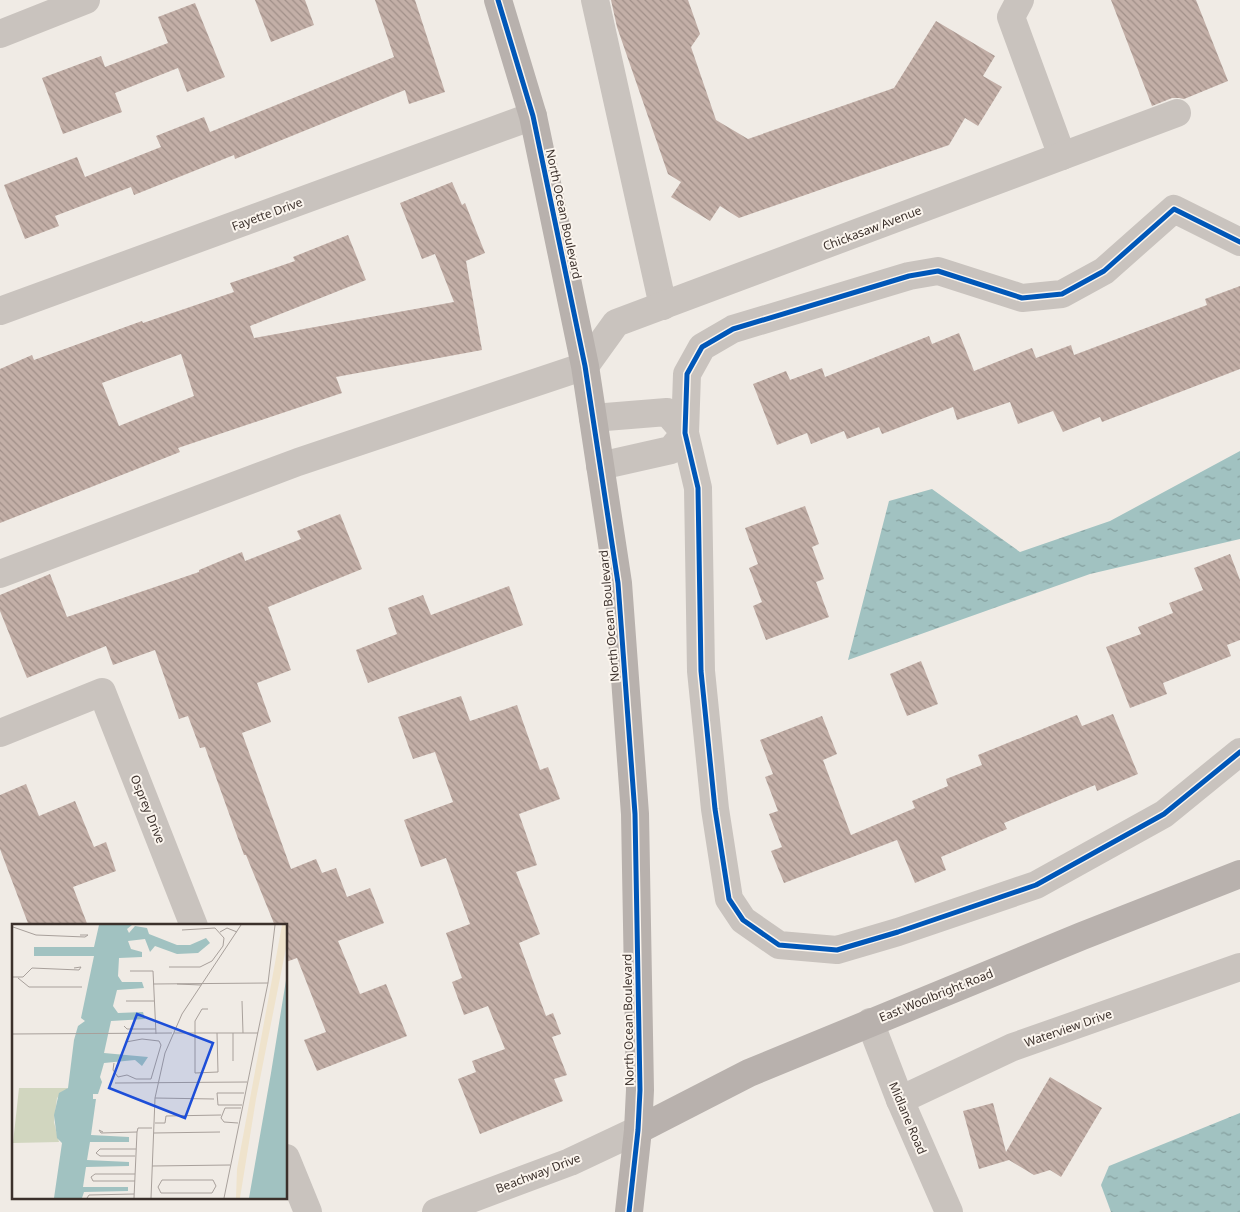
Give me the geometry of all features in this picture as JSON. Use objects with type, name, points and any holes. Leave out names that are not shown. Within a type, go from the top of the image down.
[{"type":"main road","name":"North Ocean Boulevard","points":[[504,2],[533,116],[585,366],[618,583],[634,814],[640,1090],[638,1130],[629,1212]]},
{"type":"main road","name":"East Woolbright Road","points":[[638,1130],[749,1073],[870,1022],[1240,874]]},
{"type":"street","points":[[0,34],[86,0]]},
{"type":"street","points":[[595,0],[663,306]]},
{"type":"street","points":[[1020,0],[1011,17],[1062,156]]},
{"type":"street","name":"Chickasaw Avenue","points":[[585,366],[616,324],[1177,113]]},
{"type":"street","name":"Fayette Drive","points":[[0,311],[533,116]]},
{"type":"street","points":[[1240,242],[1174,209],[1104,271],[1062,294],[1022,298],[938,271],[909,276],[733,329],[702,348],[687,374],[685,433],[698,488],[701,671],[715,809],[729,899],[743,920],[779,945],[837,950],[898,932],[1036,884],[1164,814],[1240,752]]},
{"type":"street","points":[[0,574],[298,462],[585,366]]},
{"type":"street","points":[[593,418],[667,412],[685,433]]},
{"type":"street","points":[[600,466],[671,450],[685,433]]},
{"type":"street","name":"Osprey Drive","points":[[0,733],[102,692],[193,924]]},
{"type":"street","name":"Waterview Drive","points":[[900,1100],[1013,1047],[1240,967]]},
{"type":"street","name":"Midlane Road","points":[[870,1022],[900,1100],[949,1212]]},
{"type":"street","name":"Beachway Drive","points":[[436,1212],[570,1162],[638,1130]]},
{"type":"street","points":[[288,1163],[308,1212]]},
{"type":"water","points":[[1240,451],[1240,539],[1090,574],[848,660],[889,501],[932,489],[1020,552],[1110,521]]},
{"type":"water","points":[[1240,1113],[1240,1212],[1111,1212],[1101,1185],[1109,1166]]},
{"type":"building","points":[[255,0],[305,0],[314,25],[271,42]]},
{"type":"building","points":[[375,0],[415,0],[445,92],[409,104],[405,90],[235,159],[234,155],[134,195],[131,187],[55,216],[59,226],[25,239],[4,185],[77,157],[85,177],[161,147],[156,136],[204,117],[210,132],[394,57]]},
{"type":"building","points":[[611,0],[688,0],[700,34],[691,47],[716,120],[748,139],[894,88],[936,21],[995,56],[983,76],[1002,87],[978,126],[965,118],[949,145],[739,218],[720,206],[710,221],[671,197],[681,182],[668,174],[617,27]]},
{"type":"building","points":[[1111,0],[1196,0],[1228,81],[1184,99],[1172,98],[1152,106]]},
{"type":"building","points":[[195,3],[225,77],[187,92],[178,68],[115,93],[122,112],[63,134],[42,78],[101,56],[105,67],[168,43],[158,17]]},
{"type":"building","points":[[452,182],[462,205],[465,203],[485,253],[466,261],[482,350],[336,377],[342,393],[178,448],[180,452],[0,523],[0,369],[32,355],[34,360],[142,321],[143,323],[234,292],[230,283],[295,261],[293,257],[348,235],[366,280],[250,326],[254,338],[454,302],[435,254],[422,259],[400,203]],"holes":[[[181,354],[194,396],[119,426],[102,383]]]},
{"type":"building","points":[[1240,286],[1240,369],[1102,422],[1100,417],[1063,432],[1053,411],[1018,424],[1010,402],[957,420],[953,407],[882,434],[879,427],[847,439],[844,431],[811,444],[807,433],[777,445],[753,384],[786,371],[790,380],[822,368],[825,377],[929,336],[932,344],[959,333],[974,371],[1032,348],[1036,358],[1071,345],[1074,355],[1207,305],[1205,299]]},
{"type":"building","points":[[805,506],[819,544],[812,547],[824,579],[816,582],[829,617],[766,640],[753,606],[762,602],[749,568],[758,564],[745,528]]},
{"type":"building","points":[[340,514],[362,569],[268,607],[291,670],[257,683],[271,722],[242,733],[291,869],[316,859],[322,873],[336,868],[347,897],[370,888],[384,923],[338,941],[360,994],[386,984],[407,1036],[317,1071],[304,1040],[326,1032],[297,958],[288,961],[288,924],[274,924],[246,855],[244,855],[205,747],[200,748],[188,716],[179,719],[155,650],[113,665],[106,646],[27,678],[0,611],[0,595],[50,574],[67,617],[199,572],[199,570],[242,552],[245,561],[301,539],[297,531]]},
{"type":"building","points":[[1230,554],[1240,580],[1240,640],[1227,645],[1231,656],[1163,683],[1167,694],[1130,708],[1106,647],[1141,634],[1138,627],[1173,613],[1169,603],[1203,590],[1194,568]]},
{"type":"building","points":[[509,586],[523,625],[368,683],[356,650],[397,634],[388,608],[423,595],[431,615]]},
{"type":"building","points":[[921,661],[938,704],[907,716],[890,674]]},
{"type":"building","points":[[461,696],[470,721],[517,705],[540,770],[548,767],[560,799],[519,814],[537,865],[516,872],[540,934],[519,943],[546,1016],[553,1013],[561,1034],[552,1037],[567,1075],[554,1079],[563,1101],[480,1134],[458,1079],[476,1072],[472,1061],[505,1049],[488,1006],[464,1015],[452,982],[462,978],[446,933],[470,924],[446,858],[421,867],[404,820],[453,802],[435,752],[413,759],[398,717]]},
{"type":"building","points":[[1113,714],[1138,774],[1097,791],[1095,785],[1004,823],[1007,829],[941,857],[946,870],[915,883],[897,840],[784,883],[771,851],[782,847],[769,814],[778,811],[765,777],[773,774],[760,740],[822,716],[837,754],[823,760],[851,835],[915,808],[912,801],[948,786],[946,779],[982,765],[978,755],[1077,715],[1082,726]]},
{"type":"building","points":[[26,784],[39,816],[75,801],[94,847],[106,842],[116,871],[73,887],[87,924],[28,924],[0,849],[0,795]]},
{"type":"building","points":[[1050,1077],[1102,1108],[1061,1177],[1050,1170],[1034,1175],[1009,1160],[979,1169],[963,1111],[993,1103],[1006,1152]]},
{"type":"cycle path","points":[[498,0],[533,116],[585,366],[618,583],[635,814],[640,1090],[638,1130],[629,1212]]},
{"type":"cycle path","points":[[1240,242],[1174,209],[1104,271],[1062,294],[1022,298],[938,271],[909,276],[733,329],[702,347],[687,374],[685,433],[698,488],[701,671],[715,809],[729,899],[743,920],[779,945],[837,950],[898,932],[1036,885],[1164,814],[1240,752]]}]
